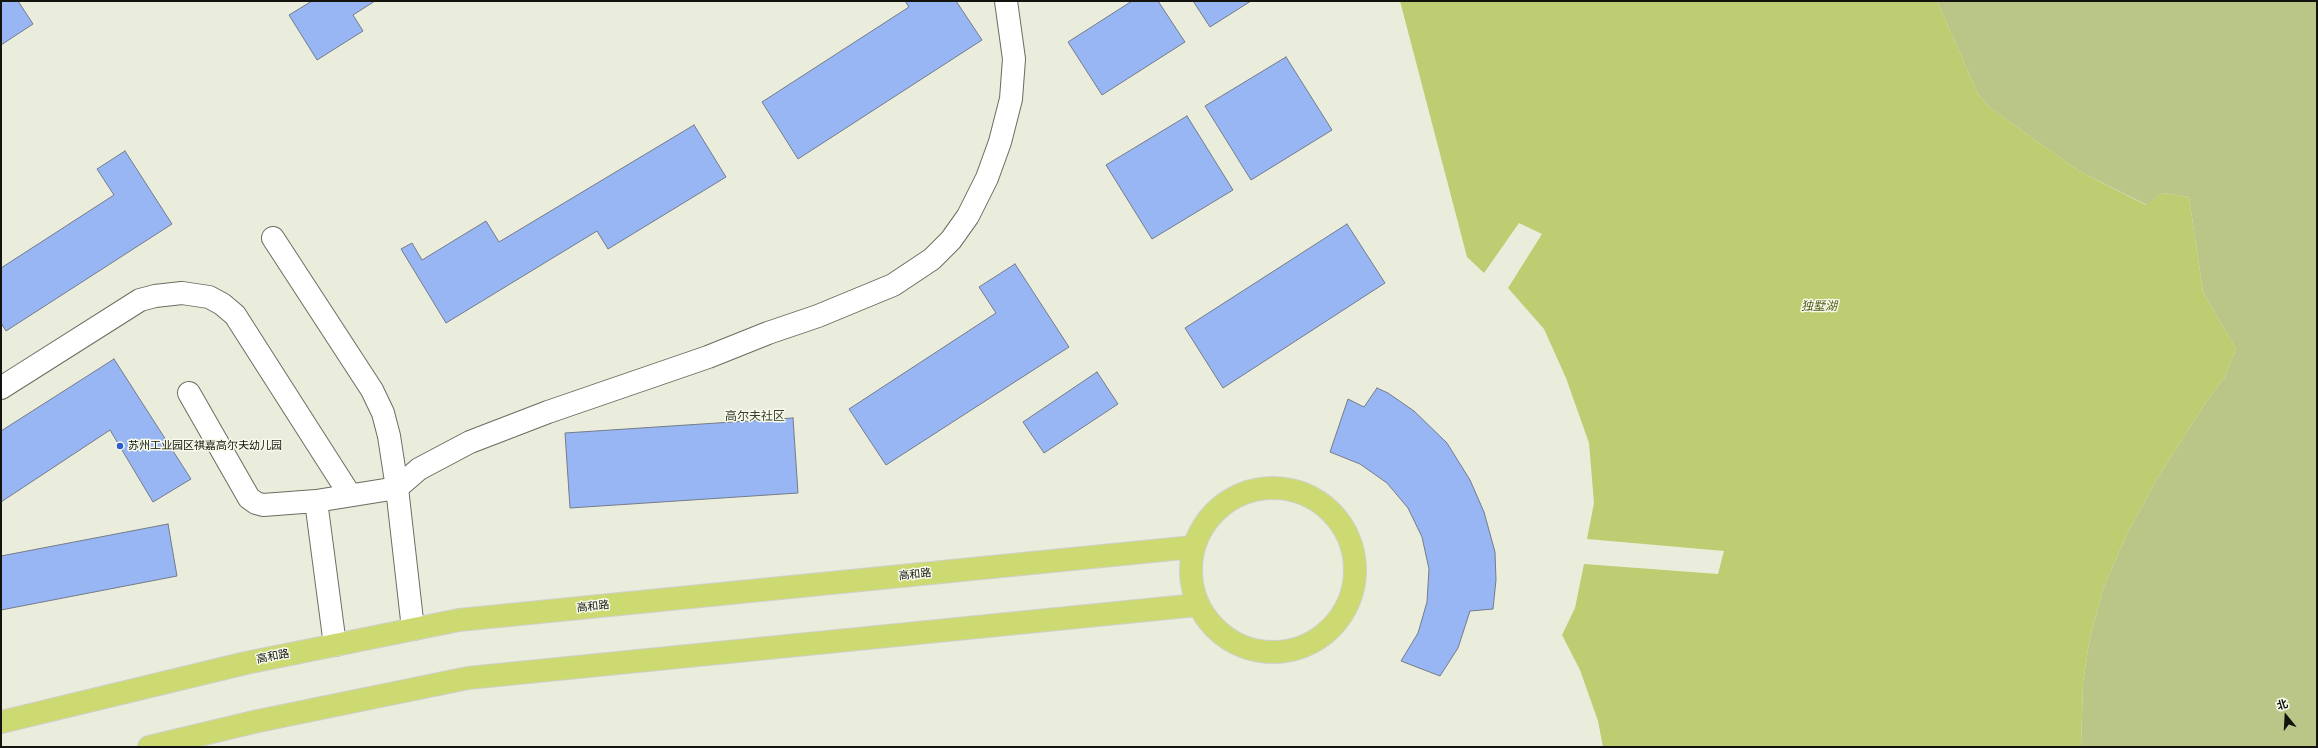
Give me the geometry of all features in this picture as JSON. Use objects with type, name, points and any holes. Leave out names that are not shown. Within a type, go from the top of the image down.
[{"type":"main road","points":[[1259,488],[1289,489],[1318,501],[1340,521],[1354,549],[1356,579],[1346,608],[1327,632],[1301,648],[1270,653],[1240,646],[1215,630],[1198,605],[1190,576],[1193,548],[1207,520],[1230,500],[1259,488]]},
{"type":"main road","name":"高和路","points":[[1,722],[246,663],[459,620],[1193,548]]},
{"type":"main road","points":[[149,747],[258,721],[468,678],[1198,605]]},
{"type":"street","points":[[189,393],[249,498],[263,505],[316,501],[397,488],[419,469],[470,442],[548,412],[708,357],[762,335],[818,316],[893,285],[932,259],[951,240],[968,216],[987,178],[1000,142],[1011,100],[1014,59],[1006,1]]},
{"type":"street","points":[[272,238],[372,390],[383,413],[389,436],[397,488],[413,629]]},
{"type":"street","points":[[1,388],[140,300],[155,296],[182,293],[209,297],[222,304],[235,315],[350,495]]},
{"type":"street","points":[[316,501],[335,645]]},
{"type":"shaded area","points":[[1937,1],[2317,1],[2317,747],[2081,747],[2083,682],[2090,637],[2104,586],[2127,534],[2158,477],[2204,405],[2224,378],[2236,349],[2203,292],[2189,197],[2163,193],[2147,205],[2079,171],[1990,108],[1978,94]]},
{"type":"water","name":"独墅湖","points":[[1400,1],[1937,1],[1978,94],[1990,108],[2079,171],[2146,205],[2163,193],[2189,197],[2203,292],[2236,349],[2224,378],[2204,405],[2158,477],[2127,534],[2104,586],[2090,637],[2083,682],[2081,747],[1603,747],[1598,721],[1580,670],[1562,635],[1575,608],[1584,564],[1718,574],[1724,551],[1587,539],[1594,503],[1589,443],[1566,378],[1544,329],[1508,288],[1542,234],[1519,223],[1484,273],[1467,257]]},
{"type":"building","points":[[1,1],[18,1],[33,24],[1,45]]},
{"type":"building","points":[[312,1],[375,1],[353,15],[363,31],[317,60],[289,15]]},
{"type":"building","points":[[905,1],[956,1],[982,40],[798,159],[762,102],[909,7]]},
{"type":"building","points":[[1132,1],[1158,1],[1185,42],[1102,95],[1068,42]]},
{"type":"building","points":[[1193,1],[1251,1],[1210,27]]},
{"type":"building","points":[[1286,57],[1332,130],[1251,180],[1205,106]]},
{"type":"building","points":[[1187,116],[1233,190],[1152,239],[1106,165]]},
{"type":"building","points":[[694,125],[726,177],[608,249],[597,231],[446,323],[401,249],[412,243],[422,260],[486,221],[499,242]]},
{"type":"building","points":[[125,151],[172,224],[6,331],[1,323],[1,268],[114,195],[97,169]]},
{"type":"building","points":[[1347,224],[1385,283],[1223,388],[1185,328]]},
{"type":"building","points":[[1015,264],[1069,347],[886,465],[849,409],[996,313],[979,287]]},
{"type":"building","points":[[114,359],[191,479],[153,502],[110,430],[1,502],[1,431]]},
{"type":"building","points":[[1097,372],[1118,404],[1044,453],[1023,422]]},
{"type":"building","points":[[1377,388],[1388,393],[1414,411],[1447,443],[1470,480],[1484,512],[1495,552],[1496,580],[1493,609],[1470,611],[1458,648],[1440,676],[1401,661],[1418,633],[1427,602],[1429,569],[1422,537],[1408,508],[1387,483],[1360,464],[1330,452],[1348,399],[1364,407]]},
{"type":"building","points":[[793,418],[798,493],[570,508],[565,433]]},
{"type":"building","points":[[168,524],[177,576],[1,610],[1,556]]},
{"type":"place","name":"苏州工业园区祺嘉高尔夫幼儿园","points":[[120,446]]},
{"type":"district","name":"高尔夫社区","points":[[755,417]]}]
